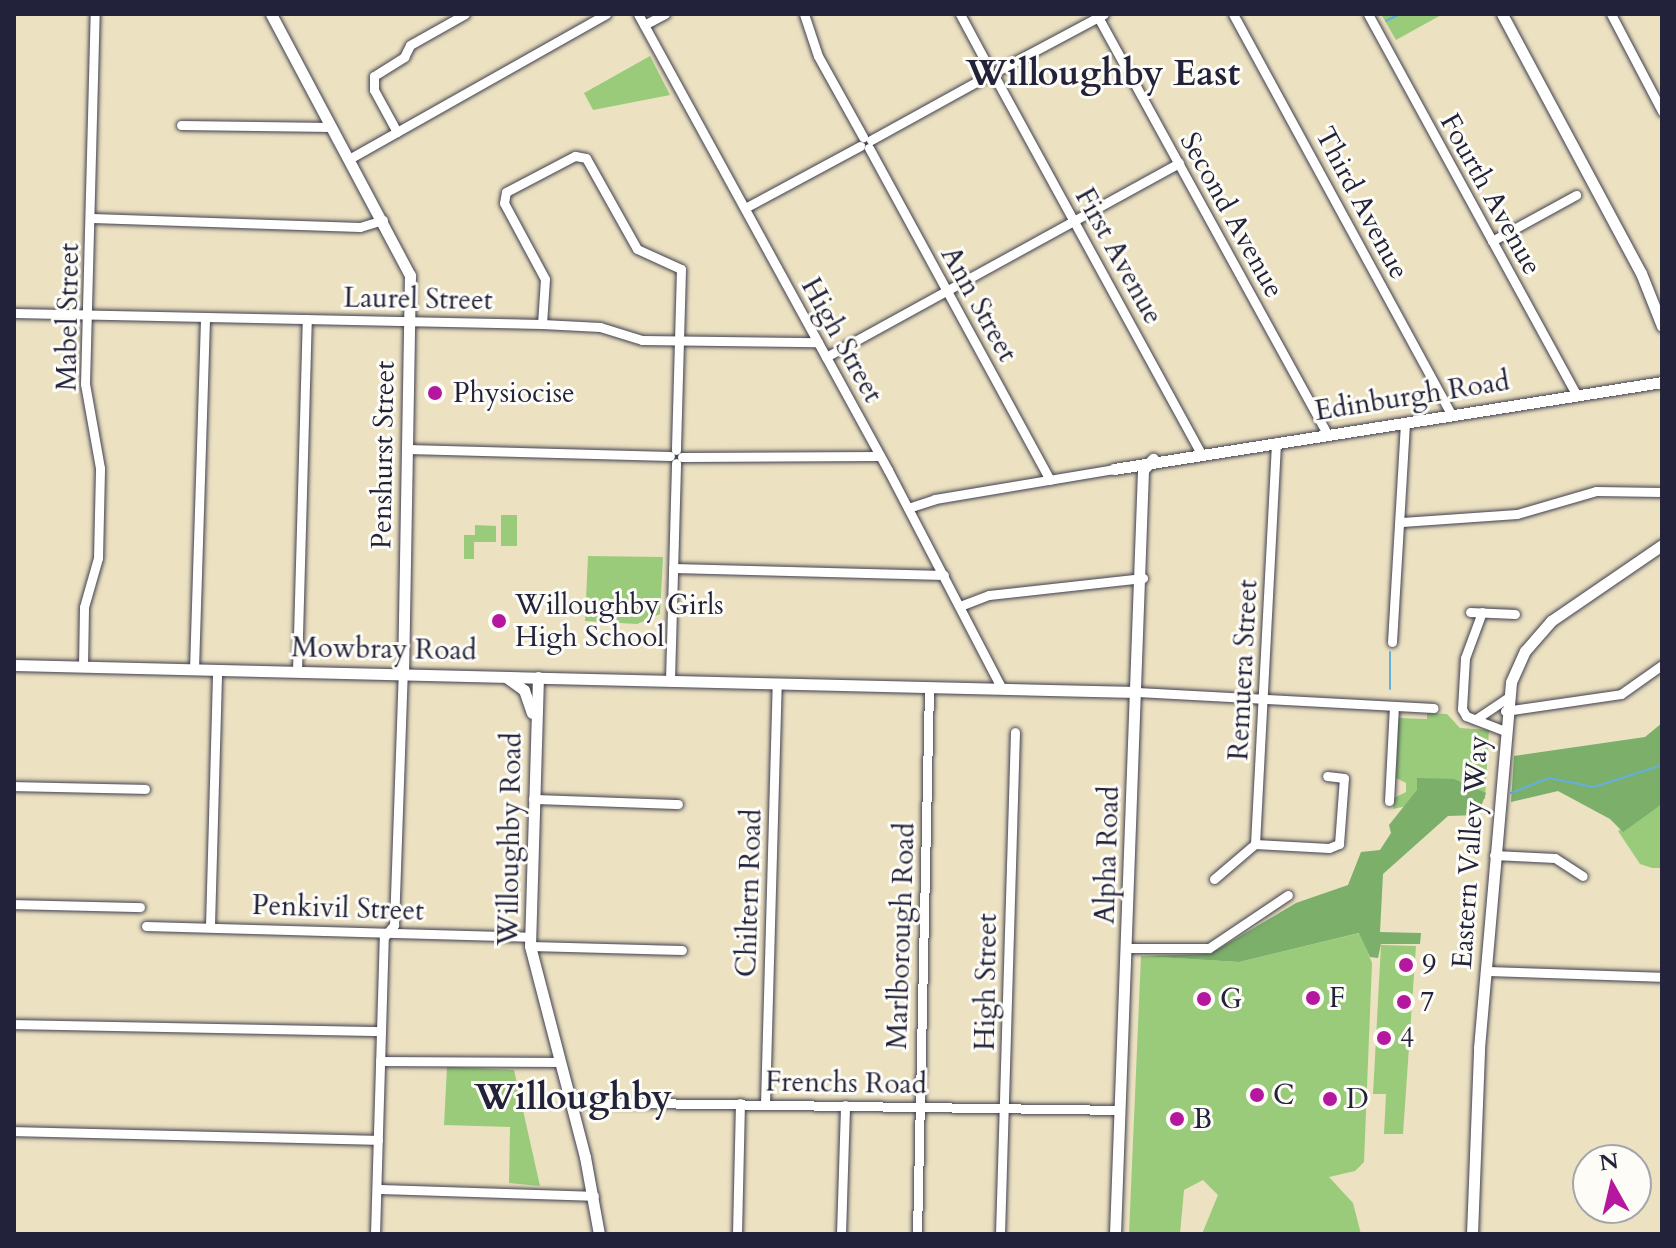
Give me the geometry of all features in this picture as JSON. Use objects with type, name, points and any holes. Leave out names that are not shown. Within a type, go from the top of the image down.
[{"type":"main road","name":"Penshurst Street","points":[[271,14],[410,275],[403,673]]},
{"type":"main road","points":[[1502,14],[1651,294],[1662,326]]},
{"type":"main road","points":[[1651,294],[1662,308]]},
{"type":"main road","name":"Edinburgh Road","points":[[1158,462],[1662,382]]},
{"type":"main road","points":[[1114,469],[1158,462]]},
{"type":"main road","points":[[1114,469],[1158,462]]},
{"type":"main road","points":[[1128,468],[1144,478],[1158,462]]},
{"type":"main road","name":"Alpha Road","points":[[1115,1234],[1143,578],[1144,478]]},
{"type":"main road","name":"Eastern Valley Way","points":[[1472,1234],[1485,971],[1505,705],[1519,661],[1547,625],[1662,545]]},
{"type":"main road","name":"Mowbray Road","points":[[14,665],[1137,692]]},
{"type":"main road","points":[[501,676],[524,690],[536,720]]},
{"type":"main road","name":"Willoughby Road","points":[[538,677],[529,942],[594,1196],[599,1234]]},
{"type":"street","name":"Mabel Street","points":[[83,666],[84,607],[98,558],[100,468],[85,384],[92,218],[95,14]]},
{"type":"street","points":[[397,132],[374,90],[374,76],[404,57],[410,45],[465,14]]},
{"type":"street","points":[[349,159],[606,14]]},
{"type":"street","name":"High Street","points":[[638,14],[880,456],[1002,689]]},
{"type":"street","points":[[644,25],[665,14]]},
{"type":"street","name":"Ann Street","points":[[804,14],[818,56],[1050,480]]},
{"type":"street","name":"First Avenue","points":[[960,14],[1202,455]]},
{"type":"street","name":"Third Avenue","points":[[1233,14],[1451,414]]},
{"type":"street","name":"Fourth Avenue","points":[[1368,14],[1576,394]]},
{"type":"street","points":[[1611,14],[1662,111]]},
{"type":"street","points":[[745,208],[1101,16]]},
{"type":"street","name":"Second Avenue","points":[[1101,16],[1327,434]]},
{"type":"street","points":[[181,125],[331,127]]},
{"type":"street","points":[[542,324],[545,279],[504,203],[506,192],[575,156],[586,158],[637,249],[681,269],[670,680]]},
{"type":"street","points":[[826,357],[1179,163]]},
{"type":"street","points":[[1492,241],[1576,195]]},
{"type":"street","points":[[92,218],[360,227],[383,220]]},
{"type":"street","name":"Laurel Street","points":[[14,313],[542,324],[600,327],[642,340],[818,342]]},
{"type":"street","points":[[194,669],[205,317]]},
{"type":"street","points":[[297,671],[307,319]]},
{"type":"street","points":[[1392,642],[1402,522],[1405,422]]},
{"type":"street","name":"Remuera Street","points":[[1255,844],[1276,443]]},
{"type":"street","points":[[407,449],[676,457],[880,456]]},
{"type":"street","points":[[908,508],[1114,469]]},
{"type":"street","points":[[1402,522],[1520,513],[1596,491],[1662,492]]},
{"type":"street","points":[[673,568],[944,575]]},
{"type":"street","points":[[960,606],[989,595],[1143,578]]},
{"type":"street","points":[[1470,612],[1515,614]]},
{"type":"street","points":[[1482,612],[1467,652],[1463,713],[1503,730]]},
{"type":"street","points":[[1476,719],[1505,705],[1621,694],[1662,665]]},
{"type":"street","points":[[210,926],[217,669]]},
{"type":"street","name":"Penshurst Street","points":[[375,1234],[384,937],[394,925],[403,673]]},
{"type":"street","name":"Chiltern Road","points":[[765,1104],[777,683]]},
{"type":"street","name":"Marlborough Road","points":[[917,1234],[929,687]]},
{"type":"street","points":[[1137,692],[1434,708]]},
{"type":"street","points":[[1389,801],[1394,707]]},
{"type":"street","name":"High Street","points":[[1000,1234],[1015,732]]},
{"type":"street","points":[[1214,879],[1255,844],[1329,848],[1339,844],[1344,778],[1327,776]]},
{"type":"street","points":[[14,786],[145,789]]},
{"type":"street","points":[[533,799],[678,804]]},
{"type":"street","points":[[1494,855],[1555,858],[1583,876]]},
{"type":"street","points":[[1127,948],[1209,948],[1288,895]]},
{"type":"street","points":[[14,904],[140,907]]},
{"type":"street","name":"Penkivil Street","points":[[146,926],[389,931],[682,950]]},
{"type":"street","points":[[1485,971],[1662,977]]},
{"type":"street","points":[[14,1024],[381,1031]]},
{"type":"street","points":[[380,1061],[560,1062]]},
{"type":"street","name":"Frenchs Road","points":[[571,1102],[1120,1110]]},
{"type":"street","points":[[737,1234],[740,1103]]},
{"type":"street","points":[[841,1234],[845,1105]]},
{"type":"street","points":[[14,1131],[378,1140]]},
{"type":"street","points":[[377,1189],[594,1196]]},
{"type":"green space","points":[[1381,14],[1443,14],[1396,40]]},
{"type":"green space","points":[[650,56],[670,95],[593,110],[584,93]]},
{"type":"green space","points":[[501,515],[517,515],[517,546],[501,546]]},
{"type":"green space","points":[[475,525],[496,526],[496,542],[474,542],[474,559],[464,559],[464,535],[475,535]]},
{"type":"green space","points":[[588,556],[663,557],[660,614],[637,624],[585,621]]},
{"type":"green space","points":[[1427,713],[1447,714],[1460,728],[1489,730],[1485,799],[1445,798],[1393,809],[1394,798],[1406,792],[1406,783],[1396,778],[1398,718],[1427,719]]},
{"type":"green space","points":[[1662,723],[1662,804],[1623,832],[1610,819],[1558,791],[1511,802],[1514,756],[1645,737]]},
{"type":"green space","points":[[1417,778],[1454,779],[1486,793],[1478,815],[1448,816],[1383,874],[1380,932],[1421,933],[1420,944],[1381,944],[1378,958],[1370,957],[1359,933],[1239,962],[1141,956],[1210,954],[1296,903],[1348,885],[1361,852],[1380,850],[1391,833],[1389,825],[1417,790]]},
{"type":"green space","points":[[1662,804],[1662,868],[1652,868],[1640,864],[1618,831]]},
{"type":"green space","points":[[1360,933],[1372,963],[1364,1162],[1355,1171],[1329,1177],[1353,1203],[1361,1234],[1202,1234],[1218,1195],[1203,1180],[1184,1190],[1180,1234],[1129,1234],[1141,956],[1239,962]]},
{"type":"green space","points":[[1381,945],[1416,946],[1403,1134],[1384,1134],[1386,1094],[1373,1094]]},
{"type":"green space","points":[[447,1067],[514,1070],[540,1186],[509,1183],[510,1127],[444,1125]]},
{"type":"waterway","points":[[1386,21],[1400,14]]},
{"type":"waterway","points":[[1390,652],[1390,689]]},
{"type":"waterway","points":[[1511,793],[1549,778],[1594,787],[1662,765]]},
{"type":"place","name":"Physiocise","points":[[435,393]]},
{"type":"place","name":"Willoughby Girls High School","points":[[499,621]]},
{"type":"place","name":"9","points":[[1406,965]]},
{"type":"place","name":"F","points":[[1313,998]]},
{"type":"place","name":"G","points":[[1204,999]]},
{"type":"place","name":"7","points":[[1404,1002]]},
{"type":"place","name":"4","points":[[1384,1038]]},
{"type":"place","name":"C","points":[[1257,1095]]},
{"type":"place","name":"D","points":[[1330,1099]]},
{"type":"place","name":"B","points":[[1177,1119]]},
{"type":"district","name":"Willoughby East","points":[[1103,74]]},
{"type":"district","name":"Willoughby","points":[[573,1098]]}]
